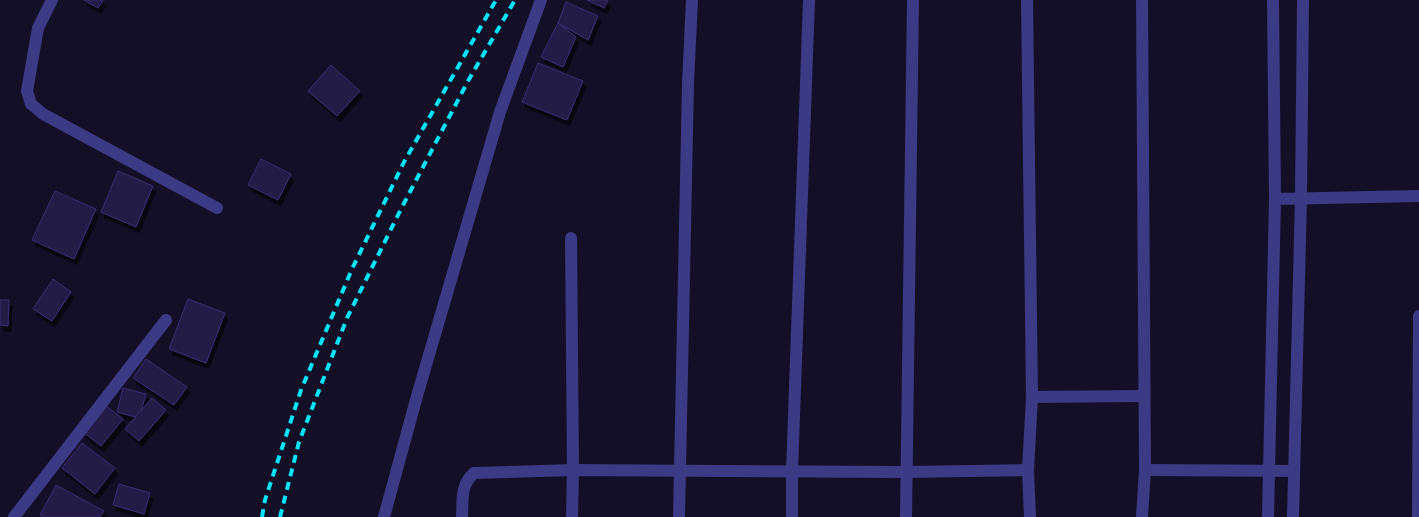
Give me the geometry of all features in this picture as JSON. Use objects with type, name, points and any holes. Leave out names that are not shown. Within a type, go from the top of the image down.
[{"type":"street","points":[[52,0],[38,28],[27,90],[31,104],[43,114],[216,208]]},
{"type":"street","points":[[384,517],[417,396],[500,112],[541,0]]},
{"type":"street","points":[[679,517],[688,83],[692,0]]},
{"type":"street","points":[[792,517],[809,0]]},
{"type":"street","points":[[906,517],[913,0]]},
{"type":"street","points":[[1027,0],[1032,397],[1028,470],[1030,517]]},
{"type":"street","points":[[1142,0],[1145,470],[1142,517]]},
{"type":"street","points":[[1268,517],[1275,199],[1273,0]]},
{"type":"street","points":[[1293,517],[1302,198],[1302,0]]},
{"type":"street","points":[[1275,199],[1419,196]]},
{"type":"street","points":[[571,238],[572,517]]},
{"type":"street","points":[[1418,517],[1419,316]]},
{"type":"street","points":[[14,517],[166,320]]},
{"type":"street","points":[[1032,397],[1144,396]]},
{"type":"street","points":[[462,517],[464,486],[468,478],[474,473],[572,470],[906,472],[1028,470]]},
{"type":"street","points":[[1145,470],[1294,471]]},
{"type":"building","points":[[84,0],[103,0],[98,8]]},
{"type":"building","points":[[587,0],[608,0],[604,8]]},
{"type":"building","points":[[566,2],[598,16],[588,40],[558,23]]},
{"type":"building","points":[[558,23],[576,37],[563,67],[541,57]]},
{"type":"building","points":[[538,63],[583,81],[567,120],[522,102]]},
{"type":"building","points":[[331,65],[360,91],[337,116],[308,91]]},
{"type":"building","points":[[261,159],[291,174],[278,200],[248,185]]},
{"type":"building","points":[[118,171],[153,186],[136,227],[101,212]]},
{"type":"building","points":[[55,191],[96,209],[74,259],[32,240]]},
{"type":"building","points":[[53,279],[71,292],[52,321],[33,309]]},
{"type":"building","points":[[188,299],[225,313],[206,363],[169,349]]},
{"type":"building","points":[[0,300],[9,300],[8,326],[0,325]]},
{"type":"building","points":[[146,359],[187,387],[174,405],[133,378]]},
{"type":"building","points":[[123,388],[146,394],[139,418],[117,412]]},
{"type":"building","points":[[152,398],[166,410],[139,441],[125,429]]},
{"type":"building","points":[[105,405],[123,419],[101,446],[83,432]]},
{"type":"building","points":[[82,443],[115,468],[95,494],[62,468]]},
{"type":"building","points":[[119,484],[150,493],[144,514],[113,505]]},
{"type":"building","points":[[56,485],[104,511],[100,517],[44,517],[40,515]]},
{"type":"railway","points":[[262,517],[265,500],[301,390],[352,269],[404,162],[496,0]]},
{"type":"railway","points":[[280,517],[299,442],[347,318],[468,81],[515,0]]}]
